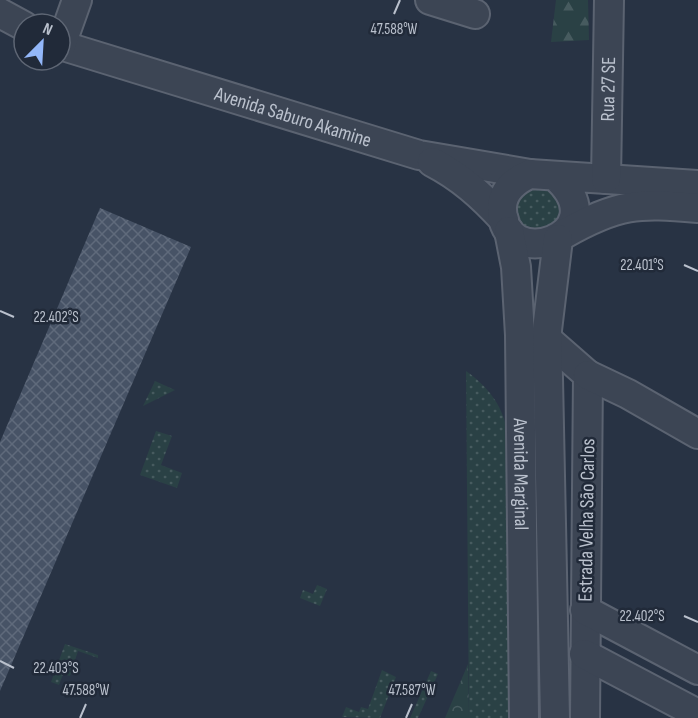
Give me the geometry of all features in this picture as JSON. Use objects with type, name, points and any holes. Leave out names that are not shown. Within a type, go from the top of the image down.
[{"type":"street","points":[[430,0],[475,14]]},
{"type":"street","name":"Rua 27 SE","points":[[606,179],[609,0]]},
{"type":"street","name":"Avenida Saburo Akamine","points":[[72,49],[419,155],[543,176],[698,185]]},
{"type":"street","points":[[419,155],[456,174],[482,196],[524,242],[541,245],[614,209],[648,204],[698,208]]},
{"type":"street","points":[[507,226],[502,206],[506,191],[516,180],[543,176],[568,188],[574,203],[573,220],[561,236]]},
{"type":"street","name":"Avenida Marginal","points":[[507,226],[516,267],[520,335],[524,718]]},
{"type":"street","name":"Avenida Marginal","points":[[555,718],[548,340],[561,236]]},
{"type":"street","points":[[548,340],[588,375],[628,394],[698,434]]},
{"type":"street","name":"Estrada Velha São Carlos","points":[[585,718],[588,375]]},
{"type":"street","points":[[585,610],[697,669]]},
{"type":"street","points":[[584,654],[698,714]]},
{"type":"green space","points":[[556,0],[588,0],[589,40],[551,42]]},
{"type":"green space","points":[[516,188],[559,189],[561,225],[518,231],[510,196]]},
{"type":"green space","points":[[466,371],[493,396],[507,430],[512,718],[469,718]]},
{"type":"green space","points":[[155,381],[175,390],[143,406]]},
{"type":"green space","points":[[156,431],[172,436],[161,465],[182,473],[177,488],[140,475]]},
{"type":"green space","points":[[317,585],[327,589],[320,606],[300,598],[303,590],[313,594]]},
{"type":"green space","points":[[65,644],[98,655],[98,658],[78,651],[70,676],[63,674],[59,685],[51,682]]},
{"type":"green space","points":[[468,664],[469,718],[445,718]]},
{"type":"green space","points":[[382,670],[396,677],[380,718],[342,717],[346,707],[359,712],[361,707],[368,709]]},
{"type":"green space","points":[[431,671],[438,674],[418,718],[410,718]]},
{"type":"building","points":[[100,208],[191,247],[0,691],[0,442]]}]
